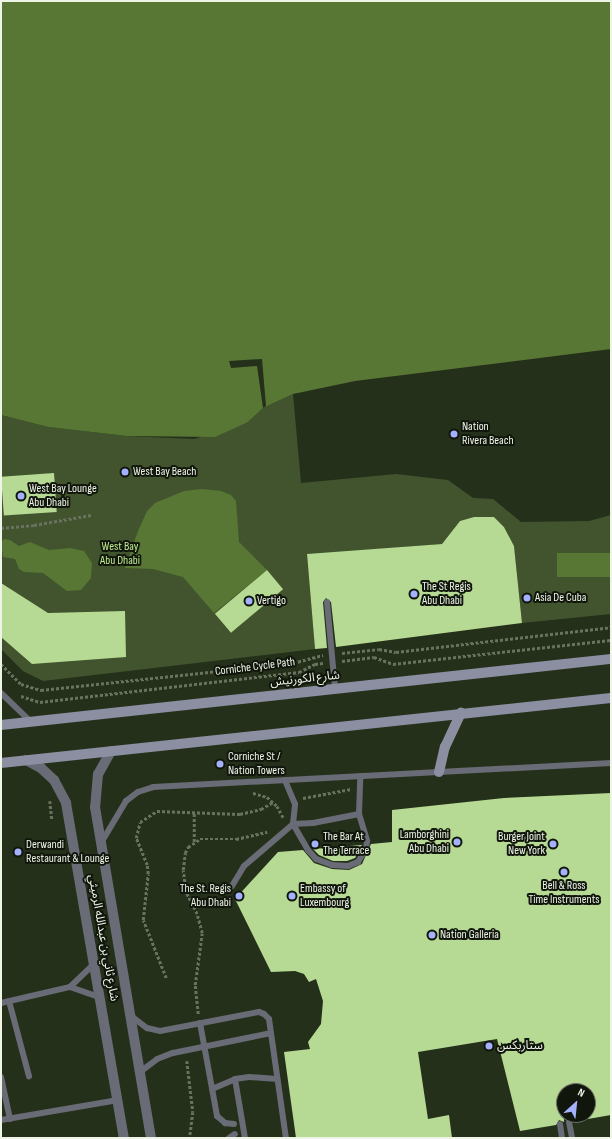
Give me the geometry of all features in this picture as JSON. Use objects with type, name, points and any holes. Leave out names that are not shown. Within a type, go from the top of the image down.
[{"type":"main road","name":"شارع الكورنيش","points":[[1,725],[611,659]]},
{"type":"main road","points":[[1,763],[460,712],[611,698]]},
{"type":"main road","points":[[439,772],[448,741],[460,712]]},
{"type":"street","name":"شارع ثاني بن عبدالله الرميثي","points":[[111,750],[101,766],[96,785],[95,807],[151,1138]]},
{"type":"street","name":"شارع ثاني بن عبدالله الرميثي","points":[[26,760],[41,768],[54,780],[66,803],[124,1138]]},
{"type":"lane","points":[[327,602],[335,689]]},
{"type":"lane","points":[[1,693],[31,722]]},
{"type":"lane","points":[[101,843],[126,801],[145,789],[163,786],[611,764]]},
{"type":"lane","points":[[285,780],[294,804],[293,824],[308,850],[316,859],[332,865],[348,866],[358,862],[366,849],[368,841],[359,814],[360,776]]},
{"type":"lane","points":[[232,886],[248,862],[293,824],[313,823],[359,814]]},
{"type":"lane","points":[[1,1003],[70,987],[94,964]]},
{"type":"lane","points":[[70,987],[100,997]]},
{"type":"lane","points":[[9,1001],[29,1076]]},
{"type":"lane","points":[[131,1016],[141,1025],[153,1030],[259,1012],[268,1019],[286,1138]]},
{"type":"lane","points":[[200,1023],[217,1116],[225,1123],[234,1124]]},
{"type":"lane","points":[[140,1072],[165,1055],[271,1033]]},
{"type":"lane","points":[[1,1077],[10,1119]]},
{"type":"lane","points":[[212,1089],[235,1079],[263,1077],[277,1079]]},
{"type":"lane","points":[[235,1079],[245,1138]]},
{"type":"lane","points":[[1,1120],[118,1100]]},
{"type":"lane","points":[[569,1123],[572,1138]]},
{"type":"lane","points":[[560,1124],[562,1138]]},
{"type":"path","points":[[1,528],[34,525],[91,515]]},
{"type":"path","points":[[1,664],[21,684],[41,690],[292,663],[309,657],[379,649],[396,652],[611,627]]},
{"type":"path","name":"Corniche Cycle Path","points":[[18,695],[40,702],[299,672],[315,664],[374,657],[393,664],[611,640]]},
{"type":"path","points":[[246,793],[267,797],[281,811],[282,821]]},
{"type":"path","points":[[48,796],[52,819]]},
{"type":"path","points":[[166,978],[143,920],[148,874],[136,832],[140,822],[151,813],[163,811],[240,814],[261,809],[273,802]]},
{"type":"path","points":[[194,813],[194,842]]},
{"type":"path","points":[[200,1023],[195,985],[202,932],[197,914],[186,892],[183,870],[185,853],[194,842],[200,839],[247,837],[268,831]]},
{"type":"path","points":[[185,1050],[193,1112],[190,1138]]},
{"type":"green space","name":"West Bay Abu Dhabi","points":[[293,394],[301,483],[396,474],[448,480],[473,498],[493,499],[521,522],[589,521],[611,515],[611,614],[522,623],[514,546],[504,527],[494,517],[474,517],[460,521],[442,544],[307,555],[315,649],[43,681],[23,671],[1,649],[1,415],[48,427],[127,436],[194,439],[248,422],[263,408]]},
{"type":"shaded area","points":[[1,1],[611,1],[611,349],[355,381],[293,394],[263,408],[248,422],[215,437],[127,436],[48,427],[1,415]]},
{"type":"shaded area","points":[[202,489],[221,491],[231,495],[236,501],[239,542],[267,570],[214,613],[183,577],[153,569],[125,568],[147,511],[155,503],[184,491]]},
{"type":"shaded area","points":[[4,539],[10,540],[19,546],[30,542],[49,550],[70,548],[84,551],[92,563],[91,578],[81,590],[67,591],[43,573],[24,572],[19,569],[15,559],[3,557],[1,542]]},
{"type":"shaded area","points":[[557,553],[611,553],[611,577],[557,577]]},
{"type":"pier","points":[[262,359],[266,406],[263,408],[257,366],[231,368],[229,361]]},
{"type":"building","points":[[54,473],[57,512],[4,516],[1,477]]},
{"type":"building","name":"The St Regis Abu Dhabi","points":[[474,517],[494,517],[504,527],[514,546],[522,623],[336,647],[331,602],[326,598],[323,602],[327,648],[315,649],[307,554],[442,544],[460,521]]},
{"type":"building","points":[[267,570],[283,589],[231,633],[215,614]]},
{"type":"building","points":[[1,583],[48,613],[125,611],[126,657],[32,664],[1,637]]},
{"type":"building","name":"Nation Galleria","points":[[611,793],[611,1115],[596,1118],[596,1083],[556,1083],[557,1123],[556,1125],[520,1131],[497,1039],[418,1052],[428,1119],[449,1115],[452,1138],[296,1138],[284,1052],[310,1049],[308,1042],[321,1024],[323,1001],[316,979],[309,982],[304,974],[295,971],[271,972],[235,899],[278,852],[303,850],[314,863],[332,869],[349,870],[362,864],[371,844],[392,842],[392,810],[504,798]]},
{"type":"building","points":[[362,845],[355,858],[347,861],[333,861],[319,855],[313,849]]},
{"type":"place","name":"Nation Rivera Beach","points":[[454,434]]},
{"type":"place","name":"West Bay Beach","points":[[125,472]]},
{"type":"place","name":"West Bay Lounge Abu Dhabi","points":[[21,496]]},
{"type":"place","name":"The St Regis Abu Dhabi","points":[[414,594]]},
{"type":"place","name":"Asia De Cuba","points":[[527,598]]},
{"type":"place","name":"Vertigo","points":[[249,601]]},
{"type":"place","name":"Corniche St / Nation Towers","points":[[220,764]]},
{"type":"place","name":"Lamborghini Abu Dhabi","points":[[457,842]]},
{"type":"place","name":"The Bar At The Terrace","points":[[315,844]]},
{"type":"place","name":"Burger Joint New York","points":[[553,844]]},
{"type":"place","name":"Derwandi Restaurant & Lounge","points":[[18,852]]},
{"type":"place","name":"Bell & Ross Time Instruments","points":[[564,872]]},
{"type":"place","name":"The St. Regis Abu Dhabi","points":[[239,896]]},
{"type":"place","name":"Embassy of Luxembourg","points":[[292,896]]},
{"type":"place","name":"Nation Galleria","points":[[432,935]]},
{"type":"place","name":"ستاربكس","points":[[489,1046]]}]
